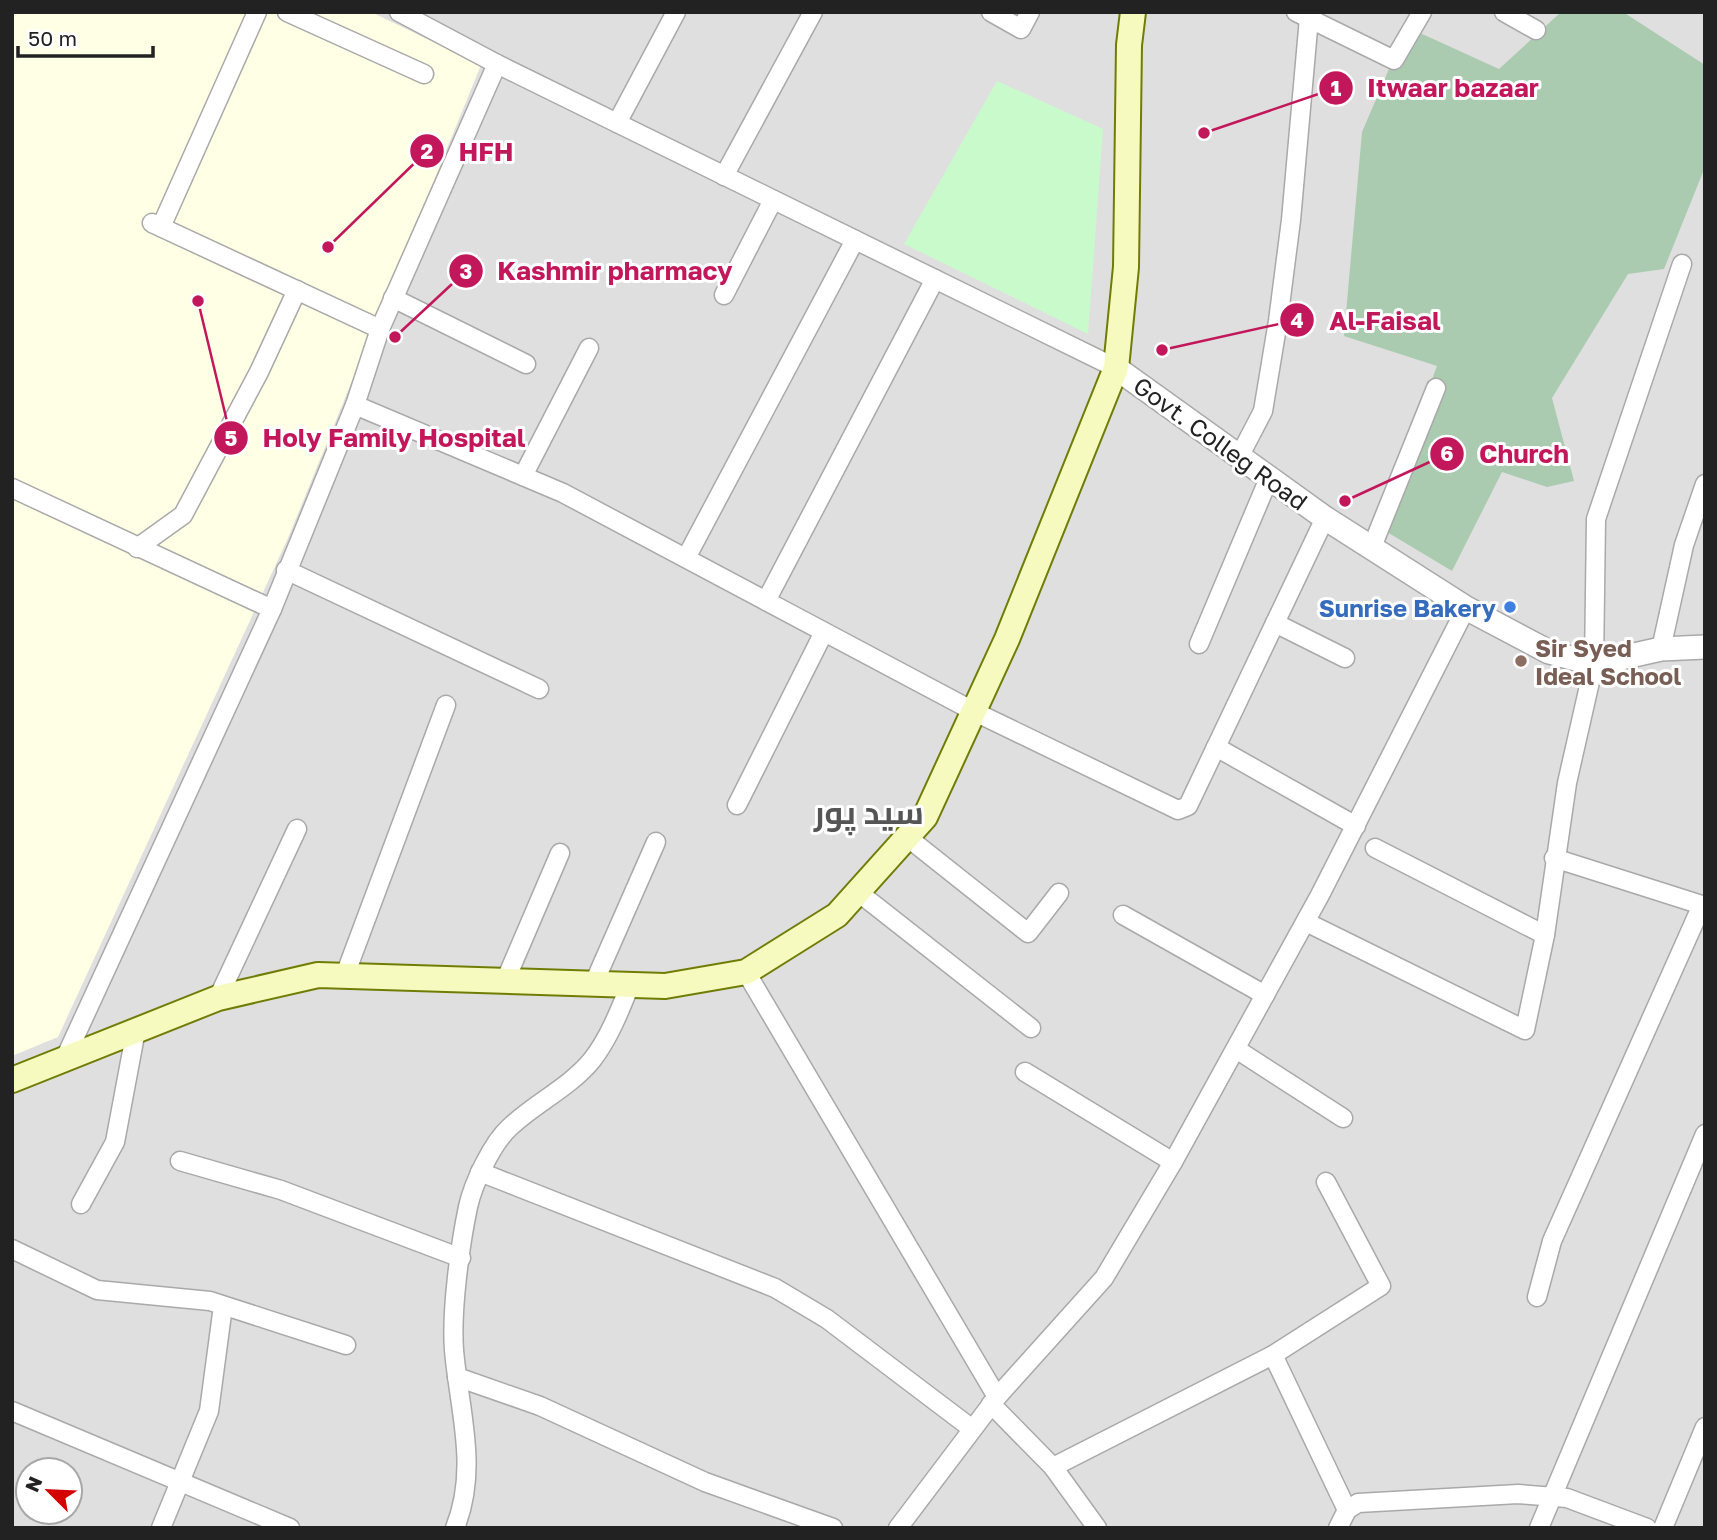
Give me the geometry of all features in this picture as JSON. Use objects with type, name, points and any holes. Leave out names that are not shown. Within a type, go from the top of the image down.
[{"type":"main road","points":[[12,1080],[66,1056],[218,998],[318,975],[665,986],[746,972],[836,915],[925,817],[975,712],[1116,368],[1126,267],[1129,45],[1133,12]]},
{"type":"street","points":[[257,12],[157,225],[380,329]]},
{"type":"street","points":[[287,12],[424,74]]},
{"type":"street","points":[[399,12],[497,64],[1116,368]]},
{"type":"street","points":[[617,123],[676,12]]},
{"type":"street","points":[[724,176],[813,12]]},
{"type":"street","points":[[990,12],[1021,29],[1030,12]]},
{"type":"street","points":[[1239,457],[1264,411],[1278,321],[1306,14],[1394,60],[1422,12]]},
{"type":"street","points":[[1504,12],[1536,30]]},
{"type":"street","points":[[66,1056],[272,609],[355,405],[380,329],[497,64]]},
{"type":"street","points":[[724,295],[773,200]]},
{"type":"street","points":[[686,558],[855,240]]},
{"type":"street","points":[[1306,922],[1525,1030],[1545,935],[1554,858],[1567,783],[1594,664],[1596,519],[1682,264]]},
{"type":"street","points":[[766,601],[935,279]]},
{"type":"street","points":[[137,548],[183,515],[259,372],[297,290]]},
{"type":"street","points":[[393,298],[526,364]]},
{"type":"street","points":[[523,476],[589,348]]},
{"type":"street","name":"Govt. Colleg Road","points":[[1116,368],[1325,518],[1466,608],[1549,652],[1594,664],[1661,649],[1705,647]]},
{"type":"street","points":[[1372,547],[1436,388]]},
{"type":"street","points":[[355,405],[563,493],[975,712],[1178,810],[1188,806],[1325,518]]},
{"type":"street","points":[[1199,645],[1269,478]]},
{"type":"street","points":[[1661,649],[1684,545],[1705,484]]},
{"type":"street","points":[[12,488],[272,609]]},
{"type":"street","points":[[286,570],[538,689]]},
{"type":"street","points":[[898,1528],[971,1428],[1104,1278],[1173,1162],[1306,922],[1466,608]]},
{"type":"street","points":[[1275,623],[1345,658]]},
{"type":"street","points":[[737,805],[824,632]]},
{"type":"street","points":[[345,975],[446,705]]},
{"type":"street","points":[[1216,747],[1356,826]]},
{"type":"street","points":[[218,998],[297,829]]},
{"type":"street","points":[[908,837],[1028,933],[1059,892]]},
{"type":"street","points":[[594,983],[656,842]]},
{"type":"street","points":[[1375,848],[1545,935]]},
{"type":"street","points":[[506,979],[560,853]]},
{"type":"street","points":[[1537,1297],[1552,1241],[1703,905],[1554,858]]},
{"type":"street","points":[[858,892],[1031,1027]]},
{"type":"street","points":[[1124,915],[1265,995]]},
{"type":"street","points":[[746,972],[994,1401],[1053,1467],[1097,1528]]},
{"type":"street","points":[[455,1528],[467,1485],[467,1429],[454,1346],[468,1205],[480,1172],[508,1128],[545,1103],[591,1061],[614,1024],[630,985]]},
{"type":"street","points":[[81,1204],[115,1142],[136,1030]]},
{"type":"street","points":[[1236,1048],[1343,1118]]},
{"type":"street","points":[[1025,1072],[1173,1162]]},
{"type":"street","points":[[1539,1528],[1705,1134]]},
{"type":"street","points":[[180,1161],[281,1190],[461,1258]]},
{"type":"street","points":[[480,1172],[775,1288],[827,1320],[971,1428]]},
{"type":"street","points":[[1053,1467],[1273,1355],[1381,1286],[1326,1182]]},
{"type":"street","points":[[12,1249],[97,1290],[223,1306],[346,1345]]},
{"type":"street","points":[[161,1528],[209,1411],[223,1306]]},
{"type":"street","points":[[1273,1355],[1347,1510]]},
{"type":"street","points":[[457,1377],[540,1406],[705,1482],[833,1528]]},
{"type":"street","points":[[12,1411],[290,1528]]},
{"type":"street","points":[[1663,1528],[1705,1427]]},
{"type":"street","points":[[1338,1528],[1347,1510],[1358,1503],[1518,1494],[1567,1498],[1647,1528]]},
{"type":"shaded area","points":[[12,12],[1705,12],[1705,1528],[12,1528]]},
{"type":"shaded area","points":[[12,12],[371,12],[481,65],[288,538],[58,1037],[12,1056]]},
{"type":"shaded area","points":[[1561,12],[1623,12],[1705,65],[1705,167],[1664,269],[1628,274],[1552,398],[1574,481],[1547,487],[1502,472],[1452,571],[1377,526],[1437,366],[1344,336],[1362,132],[1407,27],[1499,69]]},
{"type":"green space","points":[[997,81],[1103,129],[1088,334],[904,244]]},
{"type":"place","name":"Itwaar bazaar","points":[[1204,133]]},
{"type":"place","name":"HFH","points":[[328,247]]},
{"type":"place","name":"Holy Family Hospital","points":[[198,301]]},
{"type":"place","name":"Kashmir pharmacy","points":[[395,337]]},
{"type":"place","name":"Al-Faisal","points":[[1162,350]]},
{"type":"place","name":"Church","points":[[1345,501]]},
{"type":"place","name":"Sunrise Bakery","points":[[1510,607]]},
{"type":"place","name":"Sir Syed Ideal School","points":[[1521,661]]},
{"type":"district","name":"سید پور","points":[[869,812]]}]
